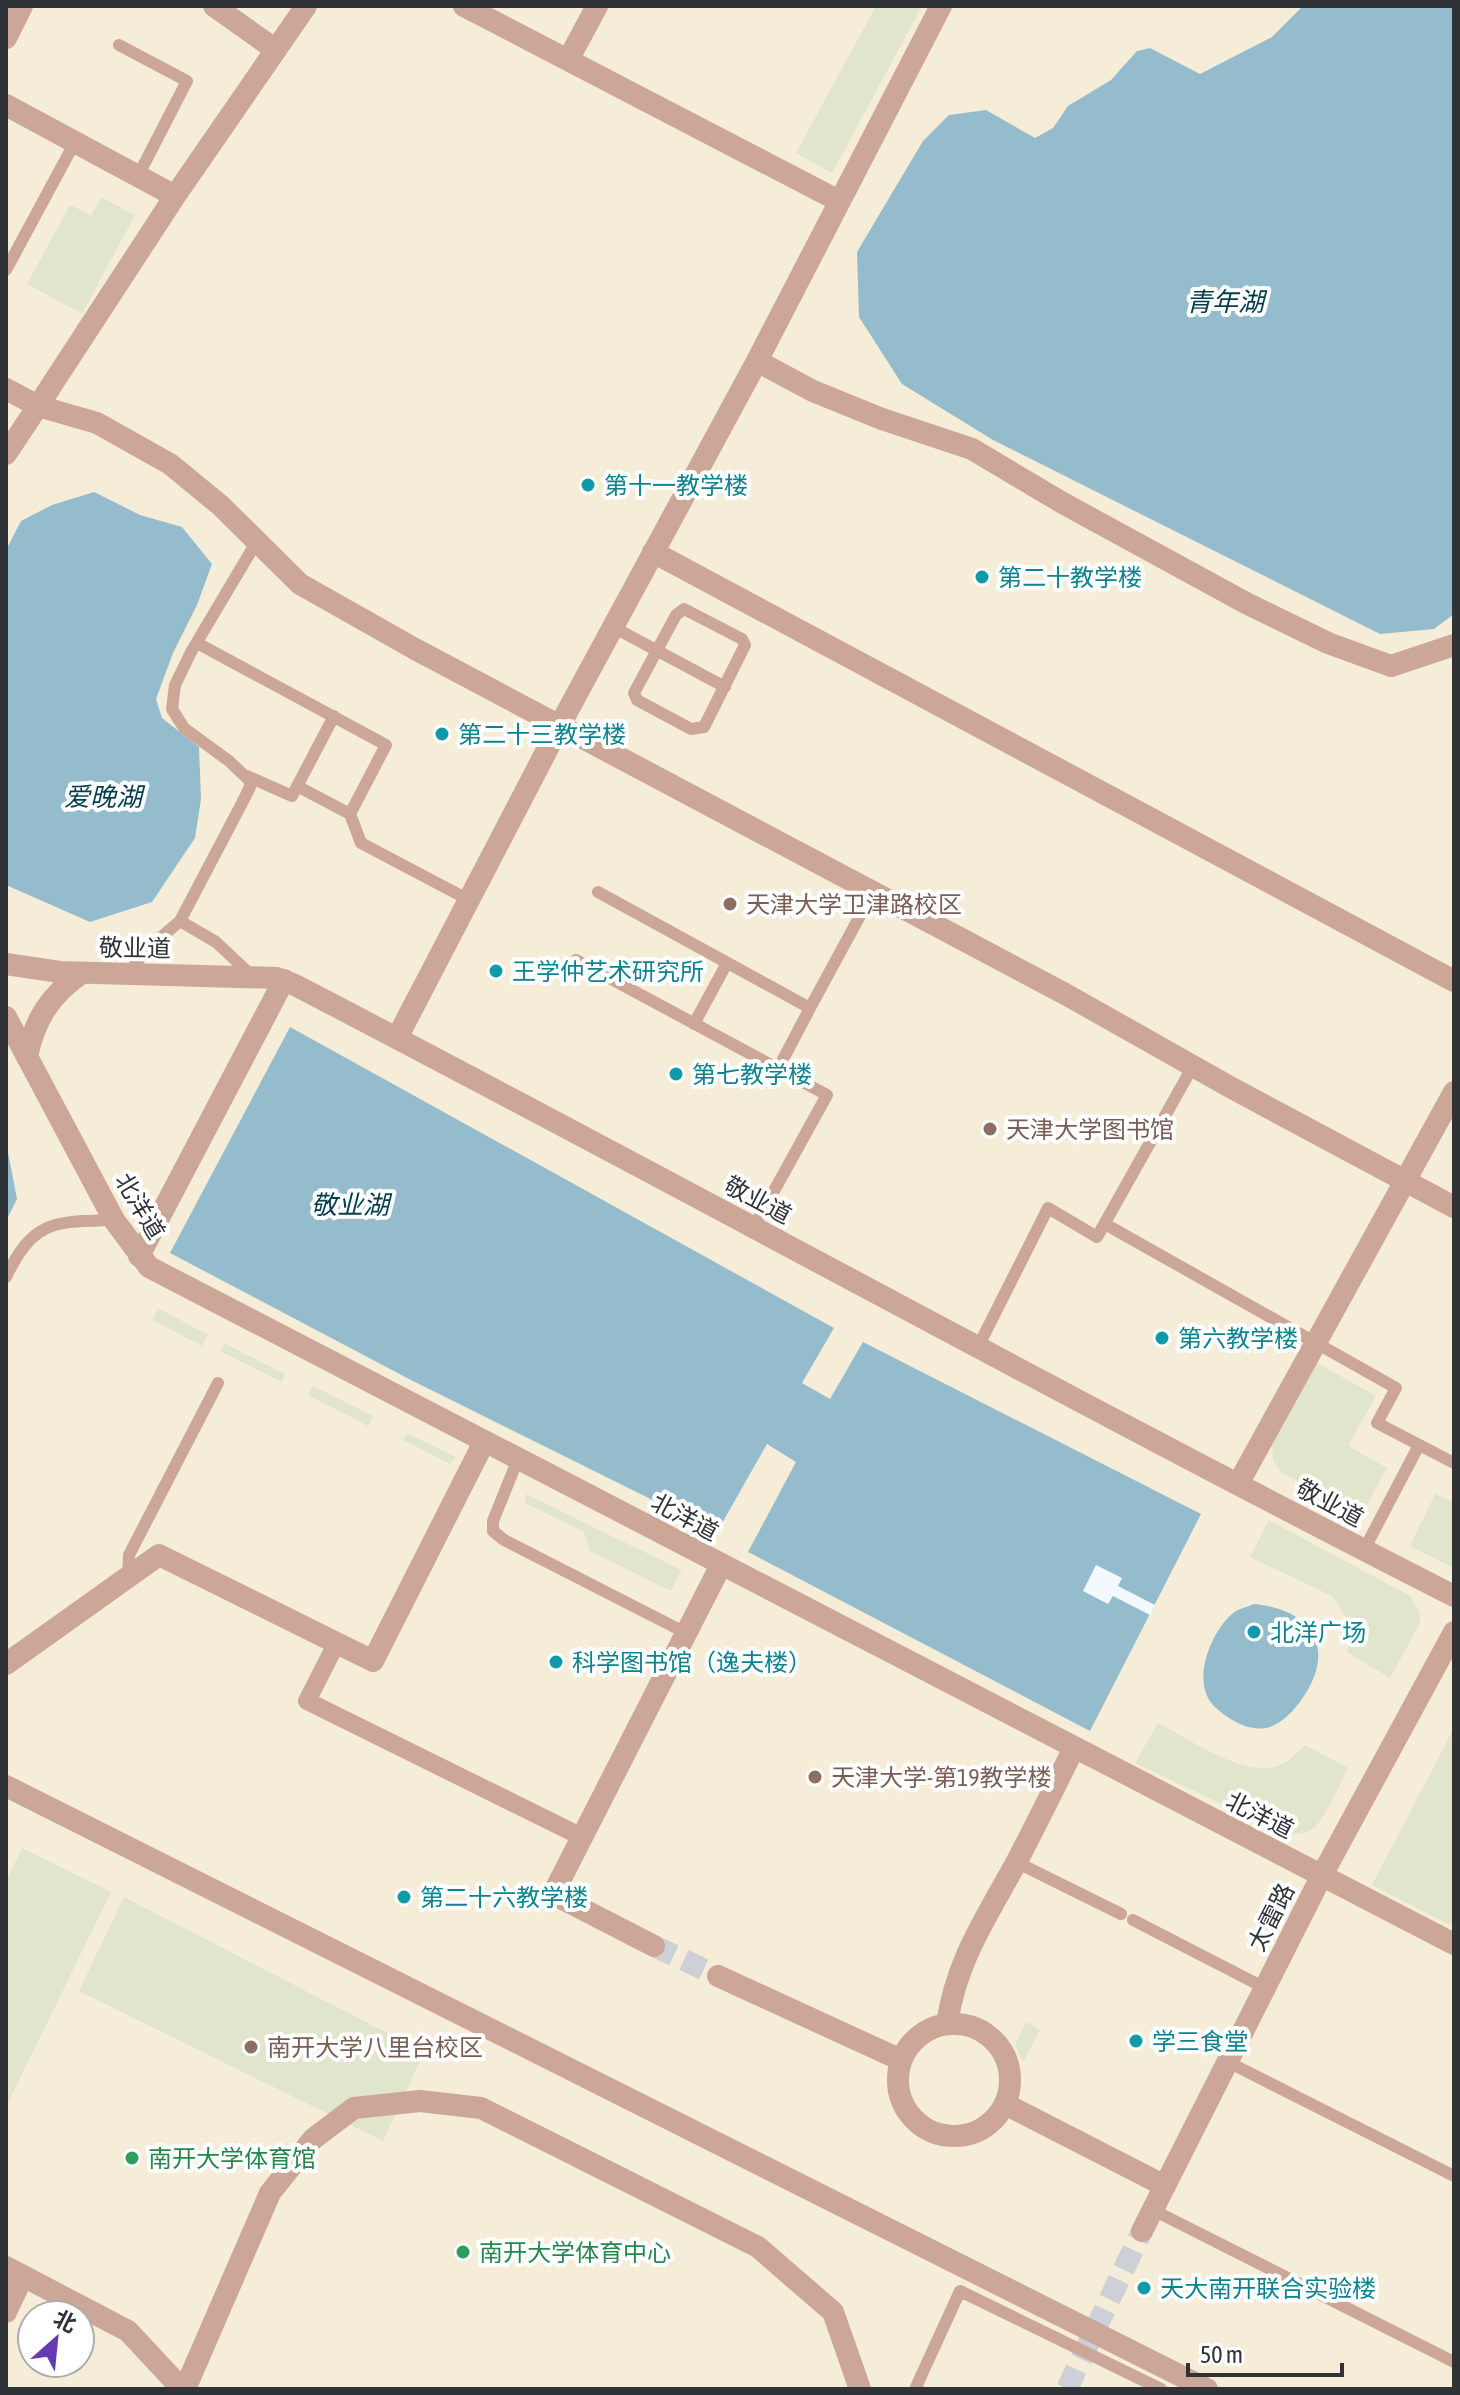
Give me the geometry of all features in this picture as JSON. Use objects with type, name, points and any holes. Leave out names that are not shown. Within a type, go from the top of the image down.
[{"type":"street","points":[[6,38],[22,6]]},
{"type":"street","points":[[214,6],[276,50]]},
{"type":"street","points":[[6,454],[175,196],[306,6]]},
{"type":"street","points":[[464,6],[839,201]]},
{"type":"street","points":[[568,60],[597,6]]},
{"type":"street","points":[[397,1038],[560,725],[757,361],[941,6]]},
{"type":"street","points":[[6,105],[175,196]]},
{"type":"street","points":[[757,361],[813,391],[882,419],[972,449],[1061,502],[1246,603],[1328,643],[1391,666],[1454,645]]},
{"type":"street","points":[[6,389],[38,406],[97,423],[170,464],[220,505],[300,584],[415,649],[874,890],[1454,1207]]},
{"type":"street","points":[[653,552],[1454,981]]},
{"type":"street","name":"敬业道","points":[[6,964],[82,973],[284,980],[1454,1596]]},
{"type":"street","points":[[27,1057],[35,1026],[42,1013],[59,990],[82,973]]},
{"type":"street","points":[[139,1256],[284,980]]},
{"type":"street","name":"北洋道","points":[[6,1017],[114,1220],[149,1267],[1454,1944]]},
{"type":"street","points":[[1238,1484],[1454,1092]]},
{"type":"street","points":[[6,1664],[159,1555],[373,1661],[484,1442]]},
{"type":"street","points":[[654,1946],[553,1894],[721,1565]]},
{"type":"street","name":"太雷路","points":[[1142,2231],[1321,1877],[1454,1632]]},
{"type":"street","points":[[337,1642],[307,1701],[582,1837]]},
{"type":"street","points":[[947,2024],[957,1975],[971,1942],[1074,1748]]},
{"type":"street","points":[[6,1786],[1207,2389]]},
{"type":"street","points":[[718,1976],[901,2060]]},
{"type":"street","points":[[947,2024],[979,2030],[992,2040],[1008,2068],[1009,2085],[1005,2104],[983,2127],[968,2134],[950,2136],[933,2132],[918,2123],[903,2102],[898,2077],[901,2060],[912,2043],[928,2030],[947,2024]]},
{"type":"street","points":[[6,2312],[15,2272],[128,2331],[184,2389],[270,2193],[313,2139],[354,2108],[420,2101],[481,2108],[758,2247],[833,2312],[860,2389]]},
{"type":"street","points":[[1005,2104],[1165,2186]]},
{"type":"lane","points":[[119,45],[187,81],[138,176]]},
{"type":"lane","points":[[6,270],[75,142]]},
{"type":"lane","points":[[257,541],[175,685],[172,709],[184,728],[247,776],[292,796],[334,716]]},
{"type":"lane","points":[[684,609],[742,639],[745,645],[725,687],[704,727],[691,729],[637,700],[635,687],[676,615],[684,609]]},
{"type":"lane","points":[[613,627],[725,687]]},
{"type":"lane","points":[[197,643],[386,745],[350,814]]},
{"type":"lane","points":[[128,974],[145,951],[180,921],[250,787],[247,776]]},
{"type":"lane","points":[[297,786],[350,814],[361,843],[469,900]]},
{"type":"lane","points":[[778,1069],[874,890]]},
{"type":"lane","points":[[598,892],[810,1008]]},
{"type":"lane","points":[[180,921],[216,942],[252,977]]},
{"type":"lane","points":[[576,960],[827,1095],[754,1227]]},
{"type":"lane","points":[[694,1024],[727,963]]},
{"type":"lane","points":[[978,1347],[1048,1208],[1097,1237],[1193,1066]]},
{"type":"lane","points":[[6,1277],[19,1250],[39,1231],[64,1223],[114,1220]]},
{"type":"lane","points":[[1105,1224],[1396,1388],[1377,1423],[1454,1463]]},
{"type":"lane","points":[[128,1578],[129,1555],[218,1383]]},
{"type":"lane","points":[[1364,1550],[1419,1445]]},
{"type":"lane","points":[[518,1459],[493,1521],[493,1531],[504,1540],[688,1634]]},
{"type":"lane","points":[[1016,1862],[1265,1988]]},
{"type":"lane","points":[[1228,2062],[1454,2176]]},
{"type":"lane","points":[[1153,2210],[1454,2362]]},
{"type":"lane","points":[[918,2389],[916,2387],[960,2291],[1161,2389]]},
{"type":"shaded area","name":"天津大学卫津路校区","points":[[6,6],[1454,6],[1454,2389],[6,2389]]},
{"type":"green space","points":[[876,6],[922,6],[832,173],[796,153]]},
{"type":"green space","points":[[101,197],[135,215],[82,314],[27,284],[70,205],[91,215]]},
{"type":"green space","points":[[158,1308],[208,1335],[202,1346],[152,1320]]},
{"type":"green space","points":[[224,1343],[285,1374],[282,1382],[220,1351]]},
{"type":"green space","points":[[1317,1363],[1376,1396],[1348,1446],[1387,1468],[1361,1516],[1283,1473],[1273,1461],[1272,1446]]},
{"type":"green space","points":[[313,1386],[373,1416],[368,1426],[308,1395]]},
{"type":"green space","points":[[407,1433],[456,1457],[450,1464],[403,1440]]},
{"type":"green space","points":[[526,1494],[681,1570],[671,1591],[590,1551],[584,1532],[525,1503]]},
{"type":"green space","points":[[1435,1494],[1454,1502],[1454,1568],[1410,1546]]},
{"type":"green space","points":[[1269,1520],[1410,1596],[1419,1612],[1420,1623],[1390,1678],[1347,1652],[1353,1627],[1332,1596],[1250,1557]]},
{"type":"green space","points":[[1158,1723],[1215,1754],[1246,1766],[1275,1767],[1305,1745],[1348,1768],[1317,1825],[1304,1833],[1279,1831],[1135,1763]]},
{"type":"green space","points":[[1454,1728],[1454,1927],[1372,1885]]},
{"type":"green space","points":[[22,1848],[111,1892],[6,2107],[6,1881]]},
{"type":"green space","points":[[124,1897],[424,2052],[383,2141],[79,1991]]},
{"type":"green space","points":[[1026,2022],[1040,2030],[1023,2062],[1015,2045]]},
{"type":"water","name":"青年湖","points":[[1303,6],[1454,6],[1454,614],[1434,629],[1380,634],[993,440],[902,384],[859,317],[857,252],[923,141],[949,115],[986,110],[1035,138],[1053,128],[1068,106],[1111,80],[1137,51],[1150,48],[1200,74],[1272,37]]},
{"type":"water","name":"爱晚湖","points":[[94,492],[140,515],[182,527],[212,564],[156,699],[162,718],[199,747],[201,799],[195,838],[152,902],[90,922],[6,885],[6,550],[21,521],[52,505]]},
{"type":"water","name":"敬业湖","points":[[290,1027],[834,1328],[802,1383],[830,1399],[863,1342],[1201,1514],[1090,1731],[748,1552],[796,1462],[767,1444],[717,1532],[409,1379],[170,1253]]},
{"type":"water","points":[[6,1142],[17,1199],[6,1221]]},
{"type":"water","points":[[1254,1604],[1291,1614],[1313,1634],[1318,1648],[1313,1680],[1302,1699],[1284,1719],[1262,1728],[1248,1727],[1227,1716],[1215,1707],[1204,1685],[1206,1659],[1217,1633],[1234,1612]]},
{"type":"pier","points":[[1096,1565],[1122,1578],[1118,1586],[1155,1605],[1150,1615],[1113,1596],[1108,1604],[1083,1591]]},
{"type":"tunnel","points":[[654,1946],[718,1976]]},
{"type":"tunnel","points":[[1067,2389],[1142,2231]]},
{"type":"place","name":"第十一教学楼","points":[[588,485]]},
{"type":"place","name":"第二十教学楼","points":[[982,577]]},
{"type":"place","name":"第二十三教学楼","points":[[442,734]]},
{"type":"place","name":"天津大学卫津路校区","points":[[730,904]]},
{"type":"place","name":"王学仲艺术研究所","points":[[496,971]]},
{"type":"place","name":"第七教学楼","points":[[676,1074]]},
{"type":"place","name":"天津大学图书馆","points":[[990,1129]]},
{"type":"place","name":"第六教学楼","points":[[1162,1338]]},
{"type":"place","name":"北洋广场","points":[[1254,1632]]},
{"type":"place","name":"科学图书馆（逸夫楼）","points":[[556,1662]]},
{"type":"place","name":"天津大学-第19教学楼","points":[[815,1777]]},
{"type":"place","name":"第二十六教学楼","points":[[404,1897]]},
{"type":"place","name":"学三食堂","points":[[1136,2041]]},
{"type":"place","name":"南开大学八里台校区","points":[[251,2047]]},
{"type":"place","name":"南开大学体育馆","points":[[132,2158]]},
{"type":"place","name":"南开大学体育中心","points":[[463,2252]]},
{"type":"place","name":"天大南开联合实验楼","points":[[1144,2288]]}]
